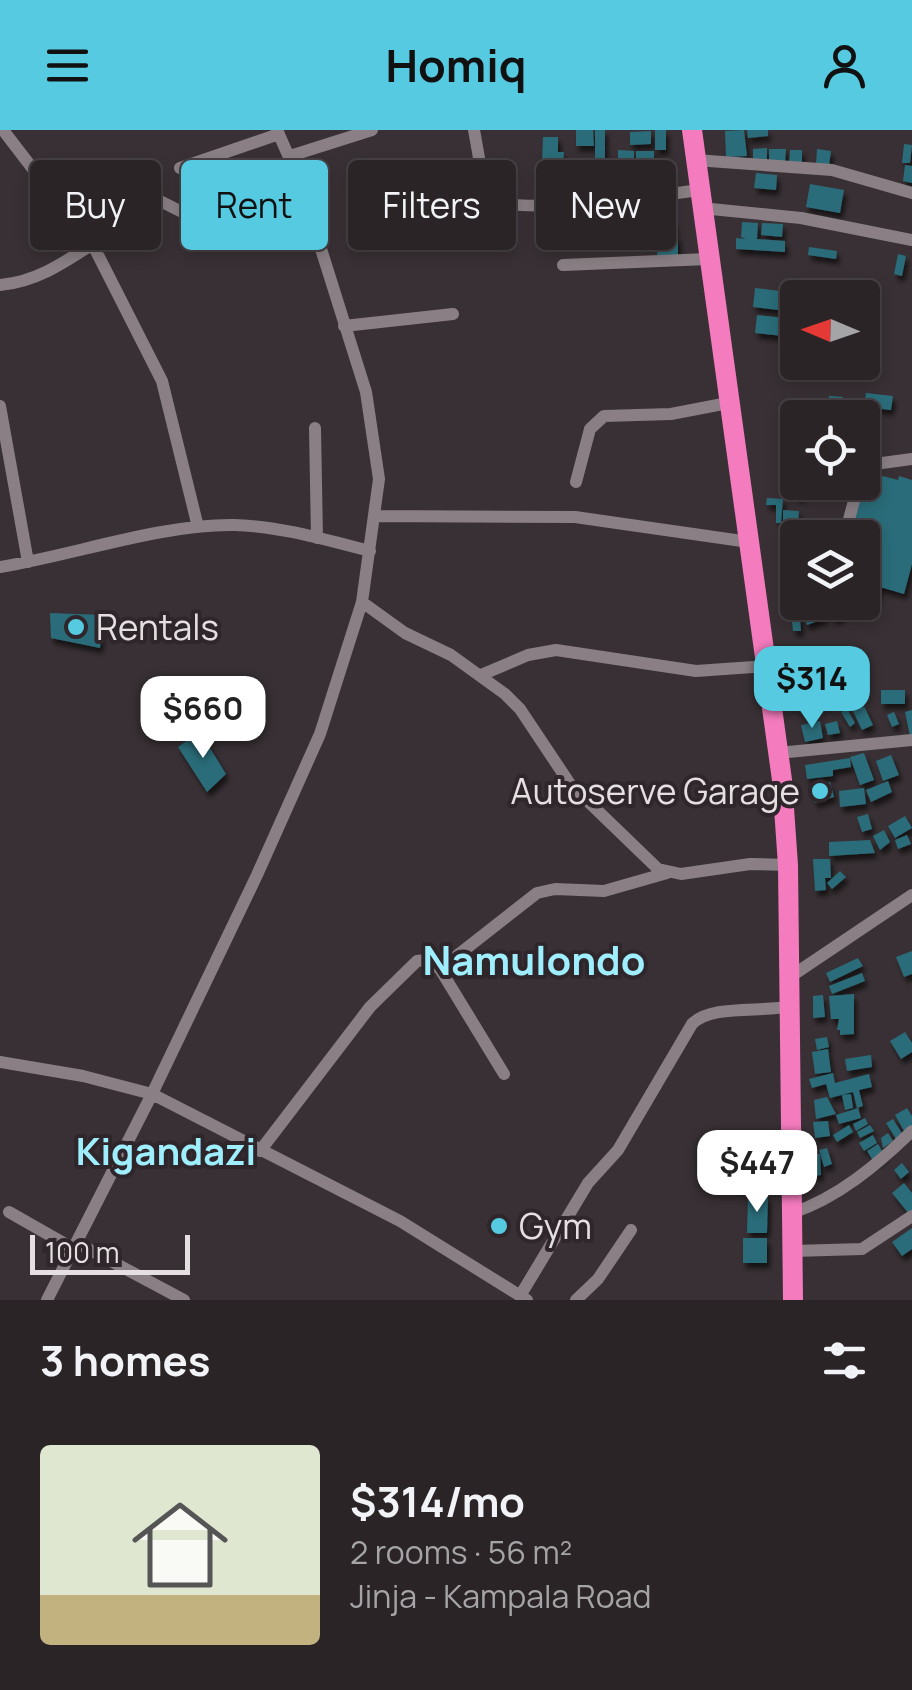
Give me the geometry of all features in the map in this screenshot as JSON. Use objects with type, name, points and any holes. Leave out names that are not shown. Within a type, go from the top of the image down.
[{"type":"highway","points":[[692,130],[778,754],[788,865],[793,1300]]},
{"type":"street","points":[[2,130],[30,166]]},
{"type":"street","points":[[290,156],[372,130]]},
{"type":"street","points":[[474,130],[486,197],[497,204],[700,199],[912,240]]},
{"type":"street","points":[[180,168],[278,132],[291,160]]},
{"type":"street","points":[[695,160],[832,170],[912,194]]},
{"type":"street","points":[[0,285],[32,279],[89,250]]},
{"type":"street","points":[[94,250],[162,380],[198,527]]},
{"type":"street","points":[[47,1300],[257,875],[320,734],[362,602],[379,479],[366,392],[320,250]]},
{"type":"street","points":[[563,266],[708,258]]},
{"type":"street","points":[[344,326],[453,314]]},
{"type":"street","points":[[576,482],[590,429],[604,416],[671,414],[728,403]]},
{"type":"street","points":[[0,406],[28,562]]},
{"type":"street","points":[[315,428],[317,538]]},
{"type":"street","points":[[880,463],[912,459]]},
{"type":"street","points":[[374,516],[575,517],[749,542]]},
{"type":"street","points":[[0,567],[198,527],[246,526],[370,551]]},
{"type":"street","points":[[362,602],[405,633],[481,675],[520,708],[570,784],[648,862],[667,872]]},
{"type":"street","points":[[481,675],[544,650],[696,671],[766,666]]},
{"type":"street","points":[[778,754],[912,740]]},
{"type":"street","points":[[440,969],[537,893],[604,891],[667,872],[697,873],[750,864],[788,865]]},
{"type":"street","points":[[790,977],[912,895]]},
{"type":"street","points":[[260,1150],[385,990],[416,961],[427,960],[440,969],[504,1074]]},
{"type":"street","points":[[0,1062],[83,1076],[152,1094],[400,1221],[524,1298],[578,1198],[618,1150],[692,1024],[711,1012],[790,1006]]},
{"type":"street","points":[[792,1213],[830,1197],[882,1161],[912,1131]]},
{"type":"street","points":[[9,1212],[184,1300]]},
{"type":"street","points":[[792,1251],[862,1249],[912,1216]]},
{"type":"street","points":[[576,1300],[598,1279],[631,1230]]},
{"type":"building","points":[[576,130],[593,130],[594,146],[576,146]]},
{"type":"building","points":[[595,130],[605,130],[605,159],[595,159]]},
{"type":"building","points":[[655,130],[666,130],[666,150],[655,150]]},
{"type":"building","points":[[744,130],[747,156],[726,157],[725,131]]},
{"type":"building","points":[[747,130],[768,130],[768,136],[748,138]]},
{"type":"building","points":[[651,131],[651,144],[630,145],[630,132]]},
{"type":"building","points":[[543,137],[558,137],[558,152],[564,152],[563,160],[542,160]]},
{"type":"building","points":[[904,144],[912,145],[910,163],[902,163]]},
{"type":"building","points":[[767,148],[767,162],[753,162],[753,149]]},
{"type":"building","points":[[769,149],[786,149],[785,163],[769,162]]},
{"type":"building","points":[[817,149],[831,151],[829,166],[816,165]]},
{"type":"building","points":[[618,150],[634,151],[634,160],[618,160]]},
{"type":"building","points":[[790,150],[802,150],[802,164],[789,164]]},
{"type":"building","points":[[636,151],[654,151],[654,160],[636,160]]},
{"type":"building","points":[[905,165],[912,166],[912,183],[903,181]]},
{"type":"building","points":[[756,173],[777,175],[776,190],[754,188]]},
{"type":"building","points":[[810,184],[844,190],[840,213],[806,207]]},
{"type":"building","points":[[742,222],[758,223],[757,239],[785,241],[785,252],[736,249],[736,238],[746,239],[741,237]]},
{"type":"building","points":[[762,223],[783,224],[782,237],[761,235]]},
{"type":"building","points":[[678,236],[678,257],[657,257],[657,250],[676,250]]},
{"type":"building","points":[[809,247],[837,251],[836,259],[808,255]]},
{"type":"building","points":[[898,254],[906,256],[902,276],[894,274]]},
{"type":"building","points":[[755,288],[780,291],[780,310],[753,307]]},
{"type":"building","points":[[757,315],[780,317],[780,336],[755,333]]},
{"type":"building","points":[[866,393],[893,396],[891,410],[880,409],[880,400],[865,400]]},
{"type":"building","points":[[880,475],[912,480],[912,564],[904,594],[880,587],[880,520],[855,520],[860,500],[880,500]]},
{"type":"building","points":[[767,498],[783,500],[780,523],[776,523],[776,505],[766,505]]},
{"type":"building","points":[[783,510],[799,511],[798,520],[783,520]]},
{"type":"building","name":"Rentals","points":[[50,613],[103,615],[100,648],[51,638]]},
{"type":"building","points":[[792,620],[800,620],[801,631],[793,631]]},
{"type":"building","points":[[803,662],[803,676],[790,677],[789,663]]},
{"type":"building","points":[[881,690],[905,690],[905,704],[881,704]]},
{"type":"building","points":[[864,706],[873,725],[862,730],[853,711]]},
{"type":"building","points":[[847,709],[855,723],[850,727],[841,712]]},
{"type":"building","points":[[912,710],[912,736],[910,736],[905,712]]},
{"type":"building","points":[[894,712],[899,724],[892,727],[887,715]]},
{"type":"building","points":[[820,721],[823,738],[805,742],[801,725]]},
{"type":"building","points":[[837,721],[840,733],[828,735],[825,724]]},
{"type":"building","points":[[200,732],[226,774],[207,792],[178,747]]},
{"type":"building","points":[[864,753],[874,780],[860,785],[850,757]]},
{"type":"building","points":[[891,755],[899,775],[883,781],[876,761]]},
{"type":"building","points":[[850,758],[851,767],[833,770],[833,776],[807,779],[805,765]]},
{"type":"building","points":[[888,781],[892,792],[871,802],[866,790]]},
{"type":"building","points":[[830,782],[834,797],[815,803],[810,788]]},
{"type":"building","points":[[864,788],[866,804],[840,807],[839,791]]},
{"type":"building","points":[[868,814],[872,829],[862,832],[857,817]]},
{"type":"building","points":[[905,816],[912,828],[895,838],[888,826]]},
{"type":"building","points":[[884,830],[890,842],[880,850],[873,836]]},
{"type":"building","points":[[907,835],[911,844],[898,849],[895,840]]},
{"type":"building","points":[[870,840],[875,853],[829,856],[829,842]]},
{"type":"building","points":[[813,859],[830,859],[831,878],[825,878],[826,890],[815,891]]},
{"type":"building","points":[[840,871],[846,877],[832,889],[827,883]]},
{"type":"building","points":[[912,951],[912,974],[904,977],[896,957]]},
{"type":"building","points":[[858,958],[863,966],[830,982],[826,973]]},
{"type":"building","points":[[862,973],[865,981],[832,994],[829,986]]},
{"type":"building","points":[[854,994],[854,1034],[840,1035],[839,1019],[831,1019],[829,996]]},
{"type":"building","points":[[823,995],[825,1017],[813,1018],[813,996]]},
{"type":"building","points":[[905,1032],[912,1052],[901,1059],[890,1041]]},
{"type":"building","points":[[827,1037],[829,1047],[817,1050],[815,1039]]},
{"type":"building","points":[[828,1049],[831,1072],[815,1074],[812,1052]]},
{"type":"building","points":[[871,1055],[872,1067],[847,1071],[845,1059]]},
{"type":"building","points":[[833,1073],[835,1083],[869,1074],[872,1087],[859,1090],[863,1106],[857,1108],[853,1092],[830,1098],[826,1084],[812,1088],[809,1079]]},
{"type":"building","points":[[851,1094],[853,1108],[845,1110],[842,1095]]},
{"type":"building","points":[[827,1097],[836,1114],[816,1119],[814,1100]]},
{"type":"building","points":[[858,1108],[861,1118],[839,1124],[836,1115]]},
{"type":"building","points":[[907,1108],[912,1127],[904,1131],[895,1115]]},
{"type":"building","points":[[865,1118],[868,1124],[856,1131],[853,1124]]},
{"type":"building","points":[[893,1119],[903,1135],[896,1139],[886,1123]]},
{"type":"building","points":[[828,1121],[830,1136],[815,1138],[813,1122]]},
{"type":"building","points":[[849,1125],[853,1132],[837,1142],[833,1135]]},
{"type":"building","points":[[870,1125],[874,1131],[860,1138],[857,1132]]},
{"type":"building","points":[[888,1133],[893,1141],[883,1148],[881,1138]]},
{"type":"building","points":[[873,1135],[877,1143],[864,1151],[859,1143]]},
{"type":"building","points":[[878,1144],[885,1156],[874,1162],[867,1151]]},
{"type":"building","points":[[827,1148],[832,1164],[824,1167],[819,1150]]},
{"type":"building","points":[[812,1154],[820,1154],[821,1175],[814,1176]]},
{"type":"building","points":[[902,1163],[909,1172],[901,1179],[894,1170]]},
{"type":"building","points":[[904,1183],[912,1193],[909,1214],[892,1193]]},
{"type":"building","points":[[748,1196],[768,1197],[767,1233],[747,1233]]},
{"type":"building","points":[[912,1228],[912,1249],[902,1256],[892,1242]]},
{"type":"building","points":[[743,1238],[767,1238],[767,1263],[743,1263]]},
{"type":"place","name":"Rentals","points":[[76,627]]},
{"type":"place","name":"Autoserve Garage","points":[[820,791]]},
{"type":"place","name":"Gym","points":[[499,1226]]},
{"type":"district","name":"Namulondo","points":[[534,959]]},
{"type":"district","name":"Kigandazi","points":[[166,1150]]}]
